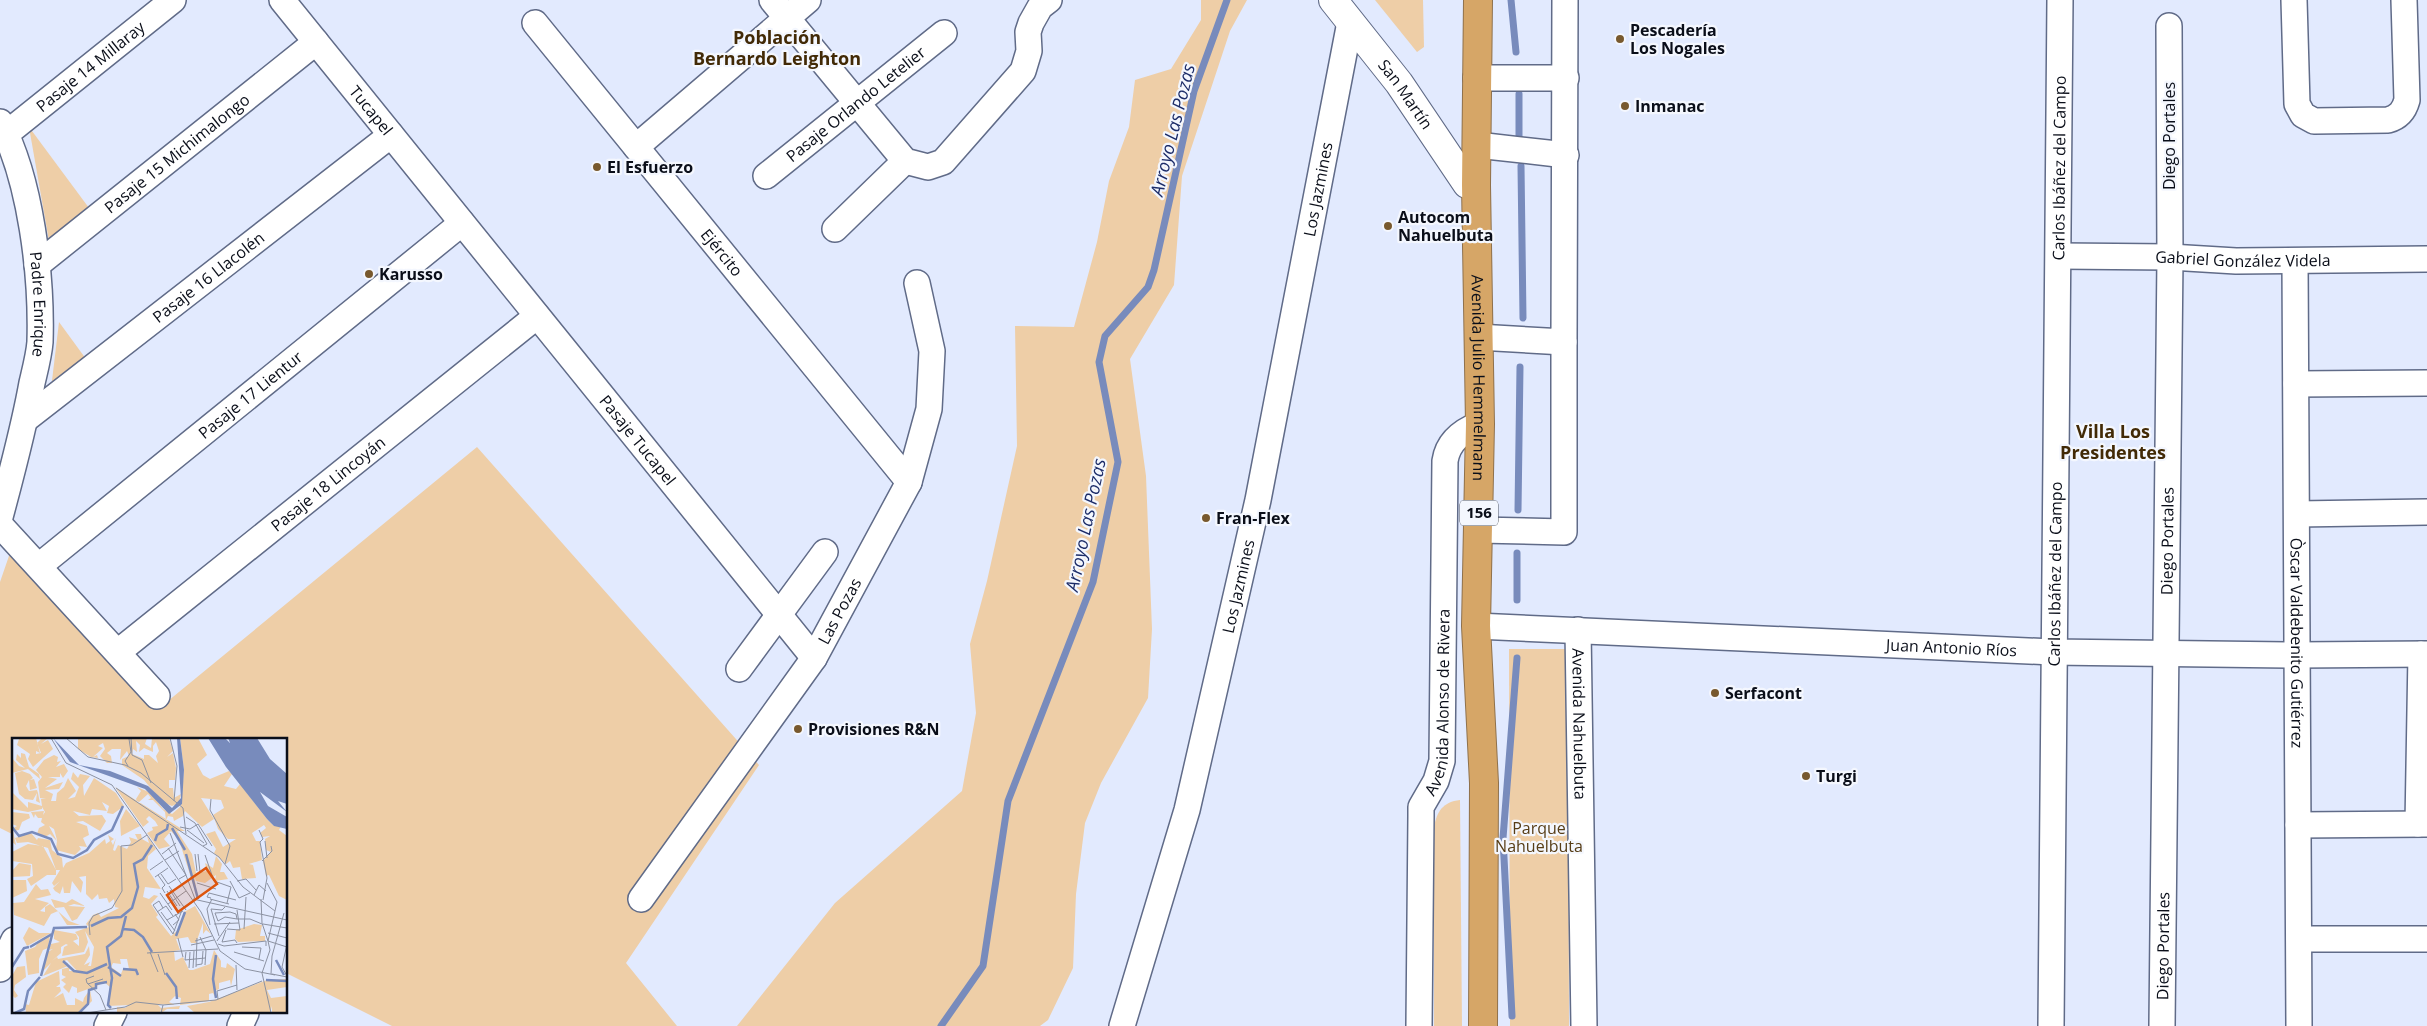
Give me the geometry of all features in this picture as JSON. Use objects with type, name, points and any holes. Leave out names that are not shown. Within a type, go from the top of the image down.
[{"type":"highway","name":"Avenida Julio Hemmelmann","points":[[1478,0],[1476,185],[1480,424],[1476,626],[1484,783],[1483,1026]]},
{"type":"street","name":"Pasaje 14 Millaray","points":[[3,128],[173,0]]},
{"type":"street","name":"Tucapel","points":[[282,0],[462,223]]},
{"type":"street","points":[[636,147],[780,9],[808,0]]},
{"type":"street","points":[[780,9],[905,162],[928,166],[943,162],[1017,80],[1027,61],[1031,23],[1040,8],[1049,0]]},
{"type":"street","name":"San Martín","points":[[1333,0],[1399,82],[1467,184],[1476,185]]},
{"type":"street","points":[[1479,530],[1564,532],[1565,0]]},
{"type":"street","name":"Carlos Ibáñez del Campo","points":[[2051,1026],[2052,652],[2059,256],[2060,0]]},
{"type":"street","points":[[2294,0],[2298,104],[2302,115],[2314,122],[2388,120],[2395,118],[2401,113],[2407,100],[2404,0]]},
{"type":"street","name":"Los Jazmines","points":[[1122,1026],[1187,810],[1258,500],[1350,22]]},
{"type":"street","name":"Ejército","points":[[535,23],[909,482]]},
{"type":"street","name":"Diego Portales","points":[[2162,1026],[2170,257],[2169,26]]},
{"type":"street","name":"Pasaje Orlando Letelier","points":[[766,176],[944,33]]},
{"type":"street","name":"Pasaje 15 Michimalongo","points":[[37,265],[316,42]]},
{"type":"street","points":[[1476,78],[1566,78]]},
{"type":"street","name":"Padre Enrique","points":[[0,517],[26,419],[40,343],[37,265],[27,197],[3,128]]},
{"type":"street","name":"Pasaje 16 Llacolén","points":[[26,419],[391,135]]},
{"type":"street","points":[[1477,145],[1566,155]]},
{"type":"street","points":[[835,230],[905,162]]},
{"type":"street","name":"Pasaje Tucapel","points":[[462,223],[814,658]]},
{"type":"street","name":"Pasaje 17 Lientur","points":[[39,566],[462,223]]},
{"type":"street","name":"Gabriel González Videla","points":[[2059,256],[2170,257],[2236,261],[2427,259]]},
{"type":"street","name":"Òscar Valdebenito Gutiérrez","points":[[2295,261],[2299,1026]]},
{"type":"street","name":"Las Pozas","points":[[641,900],[814,658],[909,482],[929,409],[932,351],[917,283]]},
{"type":"street","name":"Pasaje 18 Lincoyán","points":[[118,652],[537,316]]},
{"type":"street","points":[[1478,338],[1564,342]]},
{"type":"street","points":[[2296,384],[2427,383]]},
{"type":"street","name":"Avenida Alonso de Rivera","points":[[1419,1026],[1420,816],[1421,807],[1436,781],[1442,761],[1444,461],[1446,452],[1459,435],[1480,424]]},
{"type":"street","points":[[2297,514],[2427,512]]},
{"type":"street","points":[[0,525],[157,696]]},
{"type":"street","points":[[738,669],[825,552]]},
{"type":"street","name":"Juan Antonio Ríos","points":[[1476,626],[2052,652],[2297,655],[2424,654]]},
{"type":"street","name":"Avenida Nahuelbuta","points":[[1578,630],[1584,1026]]},
{"type":"street","points":[[2298,825],[2423,824],[2424,654]]},
{"type":"street","points":[[2299,938],[2427,939]]},
{"type":"street","points":[[0,969],[12,944]]},
{"type":"street","points":[[108,1026],[113,1014]]},
{"type":"green space","points":[[1201,0],[1247,0],[1230,31],[1182,176],[1174,285],[1130,359],[1146,476],[1152,629],[1148,698],[1101,783],[1085,823],[1076,894],[1073,968],[1048,1020],[1040,1026],[737,1026],[835,903],[962,791],[976,713],[970,644],[987,581],[1017,446],[1015,326],[1074,327],[1097,242],[1109,181],[1129,127],[1135,80],[1171,69],[1201,20]]},
{"type":"green space","points":[[1375,0],[1423,0],[1424,47],[1417,52]]},
{"type":"green space","points":[[29,127],[89,208],[49,241]]},
{"type":"green space","points":[[59,322],[86,359],[51,389]]},
{"type":"green space","points":[[477,447],[759,765],[626,963],[677,1026],[392,1026],[288,974],[288,738],[12,738],[12,834],[0,828],[0,582],[10,553],[157,710]]},
{"type":"green space","name":"Parque Nahuelbuta","points":[[1509,649],[1568,649],[1569,1026],[1510,1026]]},
{"type":"green space","points":[[1460,800],[1462,1026],[1434,1026],[1434,827],[1437,816],[1442,808],[1449,803]]},
{"type":"waterway","name":"Arroyo Las Pozas","points":[[941,1026],[983,966],[1008,801],[1093,582],[1118,462],[1099,362],[1105,336],[1148,287],[1154,270],[1194,91],[1227,0]]},
{"type":"waterway","points":[[1511,0],[1516,52]]},
{"type":"waterway","points":[[1519,94],[1519,138]]},
{"type":"waterway","points":[[1521,166],[1523,318]]},
{"type":"waterway","points":[[1518,510],[1520,367]]},
{"type":"waterway","points":[[1517,553],[1517,600]]},
{"type":"waterway","points":[[1512,1016],[1503,838],[1517,658]]},
{"type":"place","name":"Pescadería Los Nogales","points":[[1620,39]]},
{"type":"place","name":"Inmanac","points":[[1625,106]]},
{"type":"place","name":"El Esfuerzo","points":[[597,167]]},
{"type":"place","name":"Autocom Nahuelbuta","points":[[1388,226]]},
{"type":"place","name":"Karusso","points":[[369,274]]},
{"type":"place","name":"Fran-Flex","points":[[1206,518]]},
{"type":"place","name":"Serfacont","points":[[1715,693]]},
{"type":"place","name":"Provisiones R&N","points":[[798,729]]},
{"type":"place","name":"Turgi","points":[[1806,776]]},
{"type":"district","name":"Población Bernardo Leighton","points":[[777,48]]},
{"type":"district","name":"Villa Los Presidentes","points":[[2113,442]]}]
